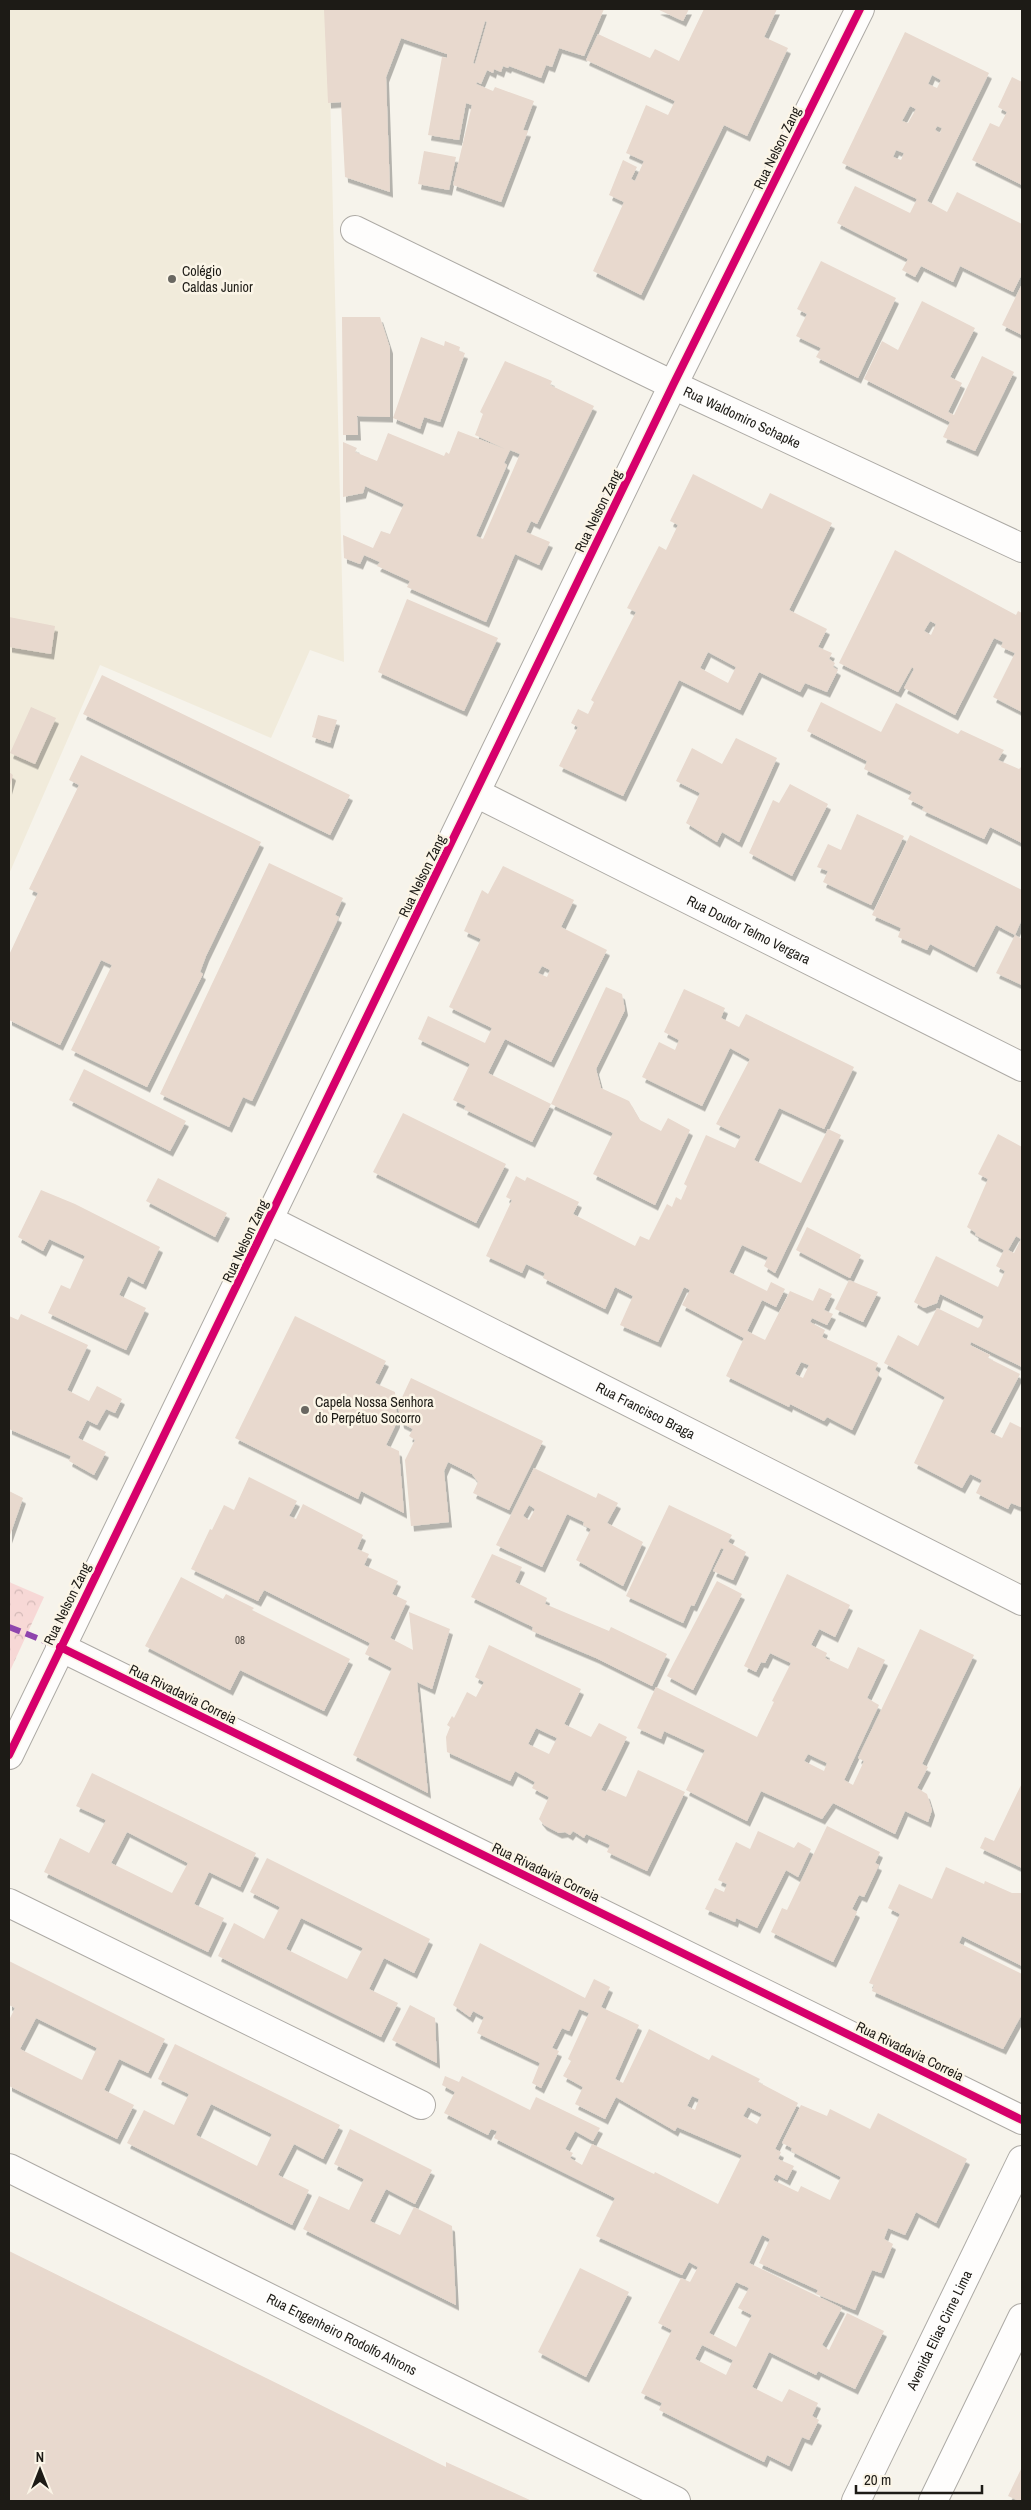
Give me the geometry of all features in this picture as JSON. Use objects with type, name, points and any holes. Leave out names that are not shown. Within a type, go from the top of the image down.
[{"type":"street","name":"Rua Nelson Zang","points":[[9,1755],[673,385],[860,9]]},
{"type":"street","name":"Rua Waldomiro Schapke","points":[[355,230],[673,385],[1022,548]]},
{"type":"street","name":"Rua Doutor Telmo Vergara","points":[[476,793],[1022,1067]]},
{"type":"street","name":"Rua Francisco Braga","points":[[269,1220],[1022,1601]]},
{"type":"street","name":"Rua Rivadavia Correia","points":[[60,1647],[1022,2120]]},
{"type":"street","points":[[9,1902],[421,2105]]},
{"type":"street","name":"Avenida Elias Cirne Lima","points":[[856,2501],[1022,2160]]},
{"type":"street","name":"Rua Engenheiro Rodolfo Ahrons","points":[[9,2168],[676,2501]]},
{"type":"street","points":[[933,2501],[1022,2318]]},
{"type":"shaded area","name":"Colégio Caldas Junior","points":[[9,9],[328,9],[344,662],[310,650],[271,738],[100,665],[9,874]]},
{"type":"green space","points":[[9,1582],[44,1597],[9,1673]]},
{"type":"building","points":[[324,9],[604,9],[584,56],[559,48],[552,67],[546,65],[541,78],[509,66],[508,68],[503,66],[501,72],[494,69],[493,73],[487,70],[481,84],[477,82],[476,84],[493,91],[495,87],[534,101],[523,130],[528,131],[501,202],[453,185],[472,105],[466,103],[459,140],[428,135],[442,57],[447,58],[447,54],[401,38],[386,77],[390,192],[345,177],[341,102],[328,103]],"holes":[[[485,21],[487,22],[475,64],[473,63]]]},
{"type":"building","points":[[657,9],[689,9],[683,21]]},
{"type":"building","points":[[704,9],[777,9],[764,37],[788,48],[747,136],[724,125],[641,295],[593,271],[624,202],[609,195],[623,160],[637,167],[631,179],[635,181],[644,161],[626,153],[646,105],[668,115],[675,101],[586,60],[598,34],[650,58],[655,49],[679,61]]},
{"type":"building","points":[[905,32],[989,73],[927,201],[947,212],[957,192],[1022,224],[1022,274],[1013,292],[960,266],[953,282],[921,266],[915,277],[902,270],[908,259],[837,223],[855,186],[910,213],[917,199],[842,163]],"holes":[[[932,75],[941,80],[937,88],[928,84]],[[910,106],[916,109],[908,123],[902,121]],[[937,126],[942,128],[940,133],[935,130]],[[896,150],[904,153],[901,160],[893,157]]]},
{"type":"building","points":[[1012,77],[1022,82],[1022,185],[972,160],[990,123],[999,127],[1007,112],[998,107]]},
{"type":"building","points":[[424,151],[456,157],[449,190],[418,184]]},
{"type":"building","points":[[821,261],[896,298],[858,378],[816,357],[821,348],[796,336],[807,314],[797,309]]},
{"type":"building","points":[[1022,284],[1022,335],[1002,325]]},
{"type":"building","points":[[922,301],[975,328],[950,377],[962,383],[948,412],[954,415],[982,356],[1014,372],[975,451],[943,437],[950,422],[864,379],[882,341],[898,350]]},
{"type":"building","points":[[342,317],[380,317],[390,348],[390,417],[357,416],[358,435],[343,435]]},
{"type":"building","points":[[421,337],[444,346],[445,341],[460,347],[459,351],[465,353],[440,422],[424,417],[420,429],[393,418]]},
{"type":"building","points":[[505,361],[552,381],[550,385],[594,406],[537,524],[531,521],[526,532],[550,542],[539,565],[515,554],[486,622],[407,587],[410,581],[377,566],[380,562],[364,555],[360,564],[344,558],[343,535],[373,548],[381,531],[390,534],[404,504],[365,486],[363,493],[343,497],[343,442],[357,448],[355,452],[377,461],[388,433],[444,456],[446,452],[449,454],[458,431],[505,449],[475,435],[483,414],[480,412]],"holes":[[[510,450],[520,454],[483,539],[476,536],[507,465],[504,463]]]},
{"type":"building","points":[[693,474],[762,509],[770,493],[832,523],[789,610],[827,629],[818,647],[832,653],[829,659],[835,663],[833,667],[838,670],[827,692],[805,683],[800,692],[759,672],[740,710],[679,680],[623,796],[559,766],[578,727],[571,723],[578,709],[588,714],[594,702],[591,700],[636,612],[627,608],[659,546],[666,550],[678,525],[670,521]],"holes":[[[708,652],[736,667],[728,683],[700,668]]]},
{"type":"building","points":[[895,550],[1016,615],[1018,611],[1022,613],[1022,712],[993,697],[1015,653],[1001,647],[1003,642],[994,638],[955,715],[904,688],[914,669],[912,667],[898,692],[839,663]],"holes":[[[930,621],[936,624],[931,635],[924,631]]]},
{"type":"building","points":[[407,599],[498,638],[464,711],[378,672]]},
{"type":"building","points":[[9,617],[55,626],[51,654],[9,647]]},
{"type":"building","points":[[102,675],[350,795],[330,835],[83,714]]},
{"type":"building","points":[[821,702],[881,732],[896,703],[958,734],[961,730],[1004,750],[998,760],[1019,769],[1022,766],[1022,843],[990,827],[984,839],[922,810],[924,807],[908,799],[912,792],[864,769],[867,761],[807,731]]},
{"type":"building","points":[[31,707],[56,718],[35,764],[10,753]]},
{"type":"building","points":[[318,715],[337,720],[330,743],[312,737]]},
{"type":"building","points":[[736,738],[777,758],[739,842],[722,832],[717,842],[686,823],[700,793],[676,781],[692,748],[722,764]]},
{"type":"building","points":[[81,755],[261,842],[206,956],[200,972],[203,974],[147,1087],[71,1050],[112,965],[101,960],[60,1045],[9,1020],[9,955],[38,893],[29,889],[79,785],[69,780]]},
{"type":"building","points":[[9,772],[13,775],[9,789]]},
{"type":"building","points":[[790,784],[828,804],[792,876],[749,853],[773,800],[779,803]]},
{"type":"building","points":[[857,814],[904,836],[871,905],[823,882],[828,871],[817,867],[828,844],[841,850]]},
{"type":"building","points":[[910,835],[1022,890],[1022,919],[1015,935],[996,925],[974,967],[930,944],[927,950],[898,937],[901,928],[872,915]]},
{"type":"building","points":[[269,863],[343,898],[335,915],[339,917],[252,1101],[243,1097],[229,1127],[160,1094]]},
{"type":"building","points":[[503,866],[574,900],[561,927],[607,950],[551,1062],[505,1039],[488,1073],[551,1104],[532,1142],[464,1109],[466,1106],[453,1100],[470,1064],[418,1039],[428,1016],[485,1043],[492,1028],[449,1007],[481,939],[464,931],[482,890],[488,894]],"holes":[[[542,966],[550,970],[547,977],[538,973]]]},
{"type":"building","points":[[1015,935],[1022,939],[1022,985],[996,973]]},
{"type":"building","points":[[606,987],[622,994],[625,1010],[596,1069],[601,1088],[629,1101],[640,1120],[661,1131],[668,1118],[690,1130],[655,1205],[593,1174],[613,1133],[551,1104]]},
{"type":"building","points":[[684,989],[725,1008],[721,1018],[739,1027],[746,1014],[854,1067],[824,1129],[779,1108],[754,1160],[801,1183],[828,1129],[841,1135],[775,1273],[764,1266],[768,1257],[742,1245],[729,1272],[767,1291],[771,1282],[785,1289],[776,1307],[762,1300],[747,1331],[765,1340],[790,1291],[813,1301],[819,1288],[832,1294],[824,1310],[833,1314],[827,1325],[812,1318],[810,1322],[825,1330],[822,1337],[878,1363],[875,1370],[879,1373],[852,1430],[827,1417],[824,1421],[790,1404],[789,1407],[726,1376],[744,1338],[682,1305],[690,1290],[684,1287],[658,1342],[620,1325],[633,1296],[615,1287],[605,1309],[543,1278],[545,1273],[526,1264],[522,1273],[486,1256],[512,1200],[506,1197],[516,1176],[525,1181],[527,1177],[579,1202],[573,1214],[635,1246],[640,1236],[649,1240],[667,1204],[672,1207],[676,1197],[681,1200],[687,1186],[684,1184],[706,1135],[735,1148],[741,1136],[716,1124],[750,1059],[730,1048],[702,1106],[642,1077],[659,1042],[675,1050],[679,1040],[664,1032]],"holes":[[[801,1362],[809,1365],[803,1378],[795,1374]]]},
{"type":"building","points":[[84,1069],[186,1121],[170,1151],[69,1100]]},
{"type":"building","points":[[403,1113],[506,1164],[476,1223],[373,1172]]},
{"type":"building","points":[[998,1134],[1022,1147],[1022,1367],[971,1342],[970,1345],[990,1355],[988,1358],[1020,1374],[990,1432],[1002,1438],[1010,1422],[1022,1428],[1022,1503],[1021,1507],[1011,1503],[1008,1509],[976,1493],[982,1480],[970,1474],[962,1488],[914,1463],[945,1397],[884,1363],[898,1335],[918,1346],[937,1308],[978,1328],[980,1326],[984,1316],[940,1294],[937,1303],[924,1308],[914,1302],[936,1256],[998,1287],[1005,1271],[996,1266],[1004,1250],[975,1235],[976,1233],[967,1227],[988,1179],[978,1174]],"holes":[[[1016,1236],[1021,1239],[1014,1253],[1008,1250]]]},
{"type":"building","points":[[158,1178],[227,1213],[215,1237],[146,1201]]},
{"type":"building","points":[[41,1190],[75,1204],[160,1247],[143,1284],[128,1276],[119,1295],[146,1308],[126,1350],[48,1313],[61,1285],[70,1289],[85,1256],[49,1239],[43,1251],[18,1237]]},
{"type":"building","points":[[807,1227],[861,1255],[850,1278],[796,1250]]},
{"type":"building","points":[[849,1280],[878,1292],[863,1322],[835,1309]]},
{"type":"building","points":[[21,1314],[88,1345],[67,1390],[89,1401],[97,1386],[122,1399],[115,1413],[106,1409],[97,1425],[87,1420],[78,1438],[106,1452],[94,1475],[69,1461],[71,1456],[9,1429],[9,1316],[18,1320]]},
{"type":"building","name":"Capela Nossa Senhora do Perpétuo Socorro","points":[[295,1316],[386,1361],[375,1383],[395,1392],[397,1422],[386,1445],[399,1451],[404,1513],[361,1491],[358,1499],[235,1438]]},
{"type":"building","points":[[411,1378],[543,1441],[509,1510],[473,1493],[478,1482],[472,1474],[448,1462],[444,1471],[449,1522],[411,1526],[405,1460],[415,1440],[409,1436],[413,1429],[401,1423],[398,1406]]},
{"type":"building","points":[[534,1468],[596,1498],[598,1493],[618,1503],[607,1523],[643,1542],[623,1586],[576,1560],[591,1529],[583,1525],[584,1522],[567,1514],[542,1567],[496,1545]],"holes":[[[529,1505],[535,1509],[529,1520],[523,1516]]]},
{"type":"building","points":[[249,1477],[297,1501],[289,1516],[296,1519],[303,1504],[363,1535],[357,1549],[369,1554],[364,1565],[398,1581],[392,1594],[407,1601],[390,1638],[413,1650],[409,1612],[450,1629],[432,1689],[417,1682],[428,1793],[353,1755],[392,1668],[365,1654],[370,1643],[264,1590],[258,1601],[191,1569],[224,1505],[234,1510]]},
{"type":"building","points":[[9,1491],[23,1498],[9,1538]]},
{"type":"building","points":[[669,1505],[732,1535],[728,1542],[746,1552],[733,1580],[713,1571],[724,1549],[721,1548],[694,1606],[691,1605],[683,1623],[626,1596]]},
{"type":"building","points":[[492,1554],[522,1567],[515,1582],[547,1598],[545,1604],[609,1631],[611,1627],[667,1654],[652,1686],[596,1658],[532,1631],[533,1627],[471,1597]]},
{"type":"building","points":[[787,1574],[850,1605],[835,1637],[819,1629],[811,1645],[827,1653],[825,1658],[848,1669],[858,1647],[885,1660],[867,1698],[879,1705],[844,1780],[853,1785],[864,1761],[858,1758],[920,1629],[974,1655],[922,1764],[928,1767],[917,1788],[927,1794],[932,1810],[928,1822],[905,1811],[895,1834],[833,1803],[822,1819],[761,1791],[747,1821],[686,1790],[705,1750],[664,1731],[661,1739],[637,1728],[656,1687],[757,1737],[791,1663],[770,1653],[765,1663],[761,1662],[756,1672],[744,1666]],"holes":[[[808,1754],[827,1763],[824,1771],[804,1761]]]},
{"type":"building","points":[[181,1577],[223,1599],[226,1594],[254,1608],[252,1610],[350,1659],[324,1711],[240,1670],[230,1690],[145,1646]]},
{"type":"building","points":[[717,1581],[742,1594],[693,1690],[667,1676]]},
{"type":"building","points":[[489,1645],[581,1689],[564,1724],[591,1737],[599,1723],[627,1737],[601,1790],[606,1792],[608,1789],[626,1797],[638,1770],[685,1792],[647,1871],[607,1852],[610,1845],[586,1834],[584,1838],[573,1831],[570,1835],[565,1832],[559,1833],[544,1825],[539,1819],[549,1797],[532,1788],[535,1782],[515,1771],[510,1781],[447,1752],[446,1737],[450,1727],[447,1725],[452,1716],[454,1718],[467,1692],[476,1697],[484,1682],[475,1677]],"holes":[[[536,1728],[557,1738],[549,1754],[528,1744]]]},
{"type":"building","points":[[92,1773],[256,1853],[240,1887],[209,1872],[194,1904],[224,1918],[208,1952],[44,1872],[60,1838],[89,1853],[106,1820],[76,1806]],"holes":[[[127,1832],[188,1863],[172,1893],[111,1863]]]},
{"type":"building","points":[[1022,1783],[1022,1868],[980,1848],[985,1837],[994,1841]]},
{"type":"building","points":[[827,1826],[880,1852],[875,1863],[879,1865],[864,1897],[859,1895],[852,1909],[857,1912],[833,1962],[771,1932],[782,1908],[787,1910]]},
{"type":"building","points":[[758,1831],[794,1848],[798,1842],[811,1849],[798,1877],[786,1870],[757,1928],[736,1918],[735,1922],[705,1909],[715,1888],[724,1892],[727,1884],[718,1880],[736,1842],[750,1849]]},
{"type":"building","points":[[267,1858],[430,1939],[414,1973],[384,1958],[369,1989],[398,2003],[381,2037],[218,1956],[234,1923],[264,1939],[280,1907],[250,1892]],"holes":[[[301,1918],[363,1948],[347,1979],[286,1949]]]},
{"type":"building","points":[[946,1867],[984,1884],[985,1881],[1012,1893],[1022,1893],[1022,1966],[962,1936],[959,1943],[1022,1974],[1022,2014],[1003,2049],[872,1991],[874,1985],[869,1983],[900,1914],[888,1908],[899,1884],[932,1899]]},
{"type":"building","points":[[480,1943],[585,1998],[594,1979],[610,1987],[601,2007],[639,2025],[615,2079],[623,2083],[649,2029],[709,2060],[712,2055],[760,2079],[758,2082],[798,2103],[775,2149],[781,2152],[778,2159],[794,2166],[787,2180],[776,2174],[773,2180],[798,2192],[801,2186],[830,2200],[841,2177],[791,2151],[792,2148],[782,2143],[801,2105],[827,2116],[830,2109],[870,2129],[878,2113],[967,2159],[936,2223],[916,2212],[905,2235],[888,2228],[884,2239],[893,2244],[881,2273],[872,2270],[855,2310],[816,2294],[818,2290],[759,2263],[770,2239],[762,2235],[749,2263],[842,2308],[822,2345],[829,2350],[847,2313],[884,2331],[855,2389],[818,2371],[816,2375],[769,2352],[752,2387],[782,2402],[789,2389],[818,2403],[812,2416],[819,2420],[809,2440],[802,2437],[789,2466],[767,2455],[764,2462],[659,2410],[662,2403],[641,2393],[672,2330],[658,2323],[681,2278],[690,2282],[698,2267],[689,2262],[682,2275],[596,2236],[615,2198],[494,2138],[497,2131],[491,2129],[488,2135],[444,2113],[455,2092],[442,2085],[445,2076],[459,2082],[462,2076],[530,2110],[536,2097],[600,2128],[593,2141],[575,2131],[565,2149],[573,2153],[570,2158],[582,2165],[592,2144],[654,2174],[655,2172],[718,2204],[742,2155],[677,2127],[675,2131],[616,2097],[605,2119],[575,2104],[583,2087],[563,2076],[571,2061],[568,2059],[589,2013],[579,2009],[569,2031],[562,2028],[552,2048],[559,2051],[541,2088],[532,2083],[540,2063],[477,2033],[484,2017],[473,2011],[470,2017],[453,2005]],"holes":[[[692,2096],[699,2099],[695,2110],[687,2106]],[[748,2107],[762,2114],[757,2124],[743,2116]],[[736,2282],[749,2288],[738,2308],[752,2315],[736,2347],[709,2333]],[[702,2345],[733,2360],[726,2375],[695,2359]]]},
{"type":"building","points":[[9,1961],[165,2039],[148,2073],[119,2059],[104,2090],[134,2105],[117,2139],[9,2086],[9,2020],[15,2008],[9,2005]],"holes":[[[36,2018],[97,2048],[82,2080],[20,2049]]]},
{"type":"building","points":[[410,2005],[435,2018],[437,2063],[392,2040]]},
{"type":"building","points":[[175,2044],[340,2125],[323,2159],[294,2144],[278,2175],[309,2190],[292,2225],[127,2143],[144,2110],[174,2125],[189,2094],[158,2079]],"holes":[[[211,2104],[272,2134],[257,2166],[196,2135]]]},
{"type":"building","points":[[350,2129],[432,2170],[415,2204],[386,2189],[370,2221],[400,2235],[414,2207],[452,2226],[456,2305],[303,2229],[319,2196],[349,2210],[364,2179],[334,2164]]},
{"type":"building","points":[[9,2251],[446,2467],[446,2462],[532,2501],[9,2501]]},
{"type":"building","points":[[580,2268],[629,2292],[586,2377],[538,2352]]},
{"type":"building","points":[[1022,2467],[1022,2501],[1019,2501],[1008,2496]]},
{"type":"marked path","points":[[9,1627],[60,1647]]},
{"type":"cycle path","points":[[9,1755],[673,385],[860,9]]},
{"type":"cycle path","points":[[60,1647],[1022,2120]]},
{"type":"place","name":"Colégio Caldas Junior","points":[[172,279]]},
{"type":"place","name":"Capela Nossa Senhora do Perpétuo Socorro","points":[[305,1410]]}]
